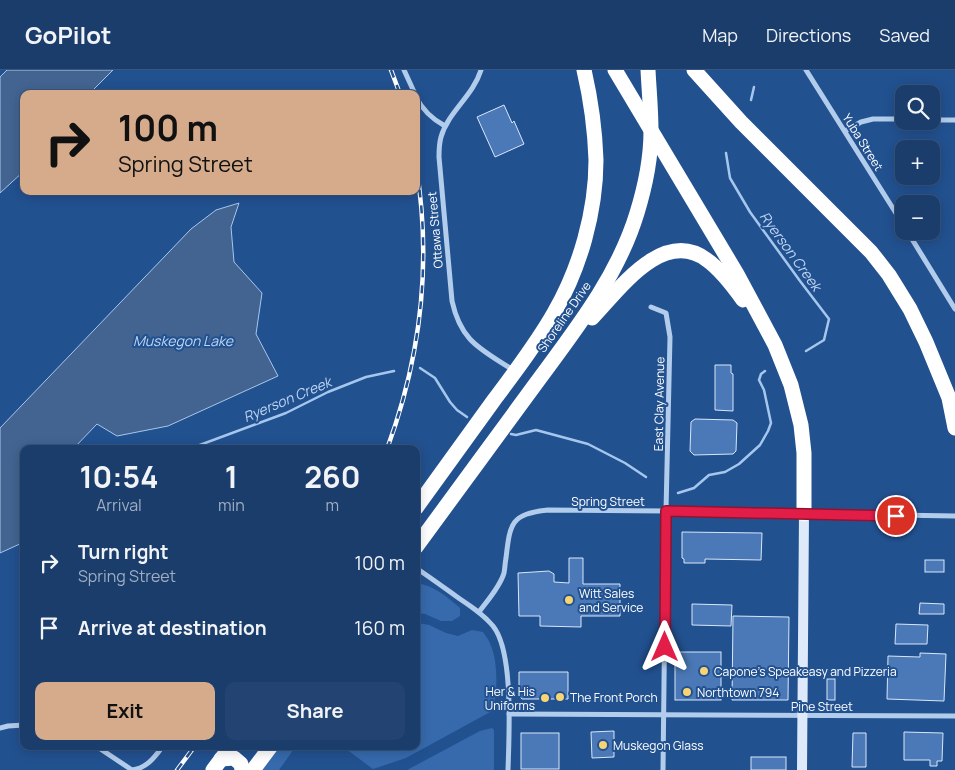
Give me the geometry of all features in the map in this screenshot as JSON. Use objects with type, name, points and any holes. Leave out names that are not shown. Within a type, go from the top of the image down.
[{"type":"highway","name":"Shoreline Drive","points":[[420,503],[516,371],[551,318],[566,290],[588,222],[596,162],[592,110],[584,70]]},
{"type":"highway","points":[[615,70],[738,274],[780,357],[791,385],[801,424],[804,453],[804,514]]},
{"type":"highway","name":"Shoreline Drive","points":[[420,541],[594,302],[620,257],[637,212],[650,155],[651,131],[648,70]]},
{"type":"highway","points":[[695,70],[741,122],[860,240],[889,275],[910,309],[934,359],[949,398],[955,428]]},
{"type":"highway","points":[[558,353],[641,267],[659,256],[680,250],[700,255],[707,260],[725,277],[763,322]]},
{"type":"highway","points":[[442,511],[458,478],[527,382],[527,373],[516,371]]},
{"type":"highway","points":[[217,764],[228,750]]},
{"type":"highway","points":[[253,770],[268,750]]},
{"type":"highway","points":[[217,764],[227,758],[234,758],[241,764],[242,770]]},
{"type":"main road","points":[[802,770],[804,514]]},
{"type":"street","points":[[404,70],[414,90]]},
{"type":"street","name":"Ottawa Street","points":[[481,70],[474,86],[450,117],[441,137],[439,157],[452,301],[454,312],[463,332],[469,339],[516,371]]},
{"type":"street","name":"Yuba Street","points":[[806,70],[895,212]]},
{"type":"street","points":[[420,105],[432,119],[446,126]]},
{"type":"street","points":[[845,131],[861,122],[873,119],[895,119]]},
{"type":"street","points":[[940,120],[955,120]]},
{"type":"street","points":[[912,240],[955,310]]},
{"type":"street","name":"East Clay Avenue","points":[[651,307],[666,313],[670,336],[666,511]]},
{"type":"street","name":"Spring Street","points":[[479,612],[504,573],[512,525],[523,514],[532,512],[548,510],[666,511],[955,516]]},
{"type":"street","points":[[663,770],[666,511]]},
{"type":"street","points":[[420,571],[479,612],[494,627],[503,648],[506,666],[509,714],[508,770]]},
{"type":"street","name":"Pine Street","points":[[509,714],[955,716]]},
{"type":"street","points":[[0,728],[20,725]]},
{"type":"street","points":[[102,750],[132,770],[151,762],[160,750]]},
{"type":"shaded area","points":[[420,584],[434,589],[460,608],[460,616],[452,621],[441,621],[420,613]]},
{"type":"shaded area","points":[[420,623],[458,636],[472,630],[483,632],[489,641],[496,669],[495,696],[492,711],[406,758],[373,769],[347,750],[420,750]]},
{"type":"shaded area","points":[[492,728],[494,730],[494,770],[407,770],[480,731]]},
{"type":"shaded area","points":[[274,750],[293,750],[279,770],[260,770]]},
{"type":"water","points":[[7,70],[113,70],[93,90],[20,90],[20,175],[0,193],[0,77]]},
{"type":"water","name":"Muskegon Lake","points":[[239,203],[231,227],[234,262],[262,293],[256,334],[278,376],[168,426],[117,436],[97,424],[77,445],[20,445],[20,544],[0,553],[0,428],[191,229],[216,210]]},
{"type":"building","points":[[504,105],[512,123],[514,121],[524,144],[495,157],[477,117]]},
{"type":"building","points":[[715,365],[731,365],[731,373],[733,374],[733,411],[715,410]]},
{"type":"building","points":[[695,419],[733,420],[737,423],[736,451],[733,454],[694,455],[690,451],[691,422]]},
{"type":"building","points":[[682,532],[762,533],[761,560],[705,559],[705,563],[684,563],[682,558]]},
{"type":"building","name":"Witt Sales and Service","points":[[569,558],[583,558],[583,584],[620,584],[620,616],[581,616],[581,627],[540,626],[540,616],[519,616],[518,573],[549,571],[554,574],[554,582],[569,583]]},
{"type":"building","points":[[925,560],[944,560],[944,572],[925,572]]},
{"type":"building","points":[[920,603],[944,604],[944,614],[919,614]]},
{"type":"building","points":[[692,604],[732,605],[731,626],[692,625]]},
{"type":"building","points":[[733,616],[789,617],[788,700],[732,700]]},
{"type":"building","points":[[896,624],[928,625],[927,644],[895,644]]},
{"type":"building","points":[[675,652],[721,652],[721,700],[675,700]]},
{"type":"building","points":[[920,653],[946,654],[944,701],[887,699],[888,656],[920,657]]},
{"type":"building","points":[[519,672],[568,672],[568,699],[522,699],[519,696]]},
{"type":"building","points":[[827,679],[835,679],[835,700],[827,700]]},
{"type":"building","name":"Muskegon Glass","points":[[614,731],[614,757],[592,758],[591,732]]},
{"type":"building","points":[[904,732],[943,733],[942,761],[937,761],[937,766],[930,766],[930,760],[904,760]]},
{"type":"building","points":[[521,733],[559,733],[559,769],[521,769]]},
{"type":"building","points":[[853,733],[866,733],[866,767],[852,767]]},
{"type":"building","points":[[751,757],[786,757],[786,770],[751,770]]},
{"type":"waterway","name":"Ryerson Creek","points":[[751,100],[754,87]]},
{"type":"waterway","name":"Ryerson Creek","points":[[726,153],[730,178],[750,212],[829,319],[824,340],[806,351]]},
{"type":"waterway","name":"Ryerson Creek","points":[[420,368],[435,378],[450,402],[467,417]]},
{"type":"waterway","name":"Ryerson Creek","points":[[200,445],[286,413],[328,392],[366,377],[394,371]]},
{"type":"waterway","name":"Ryerson Creek","points":[[678,493],[694,488],[709,475],[725,472],[739,464],[760,445],[771,423],[764,390],[759,380],[761,374],[765,371]]},
{"type":"waterway","name":"Ryerson Creek","points":[[511,434],[516,435],[536,430],[588,444],[625,463],[646,477]]},
{"type":"railway","points":[[391,70],[398,90]]},
{"type":"railway","points":[[388,445],[408,379],[420,309],[423,273],[420,194]]},
{"type":"railway","points":[[177,770],[192,750]]},
{"type":"place","name":"Witt Sales and Service","points":[[569,600]]},
{"type":"place","name":"Capone's Speakeasy and Pizzeria","points":[[704,671]]},
{"type":"place","name":"Northtown 794","points":[[687,692]]},
{"type":"place","name":"The Front Porch","points":[[560,697]]},
{"type":"place","name":"Her & His Uniforms","points":[[545,698]]},
{"type":"place","name":"Muskegon Glass","points":[[603,745]]},
{"type":"route","points":[[665,647],[666,511],[896,516]]}]
